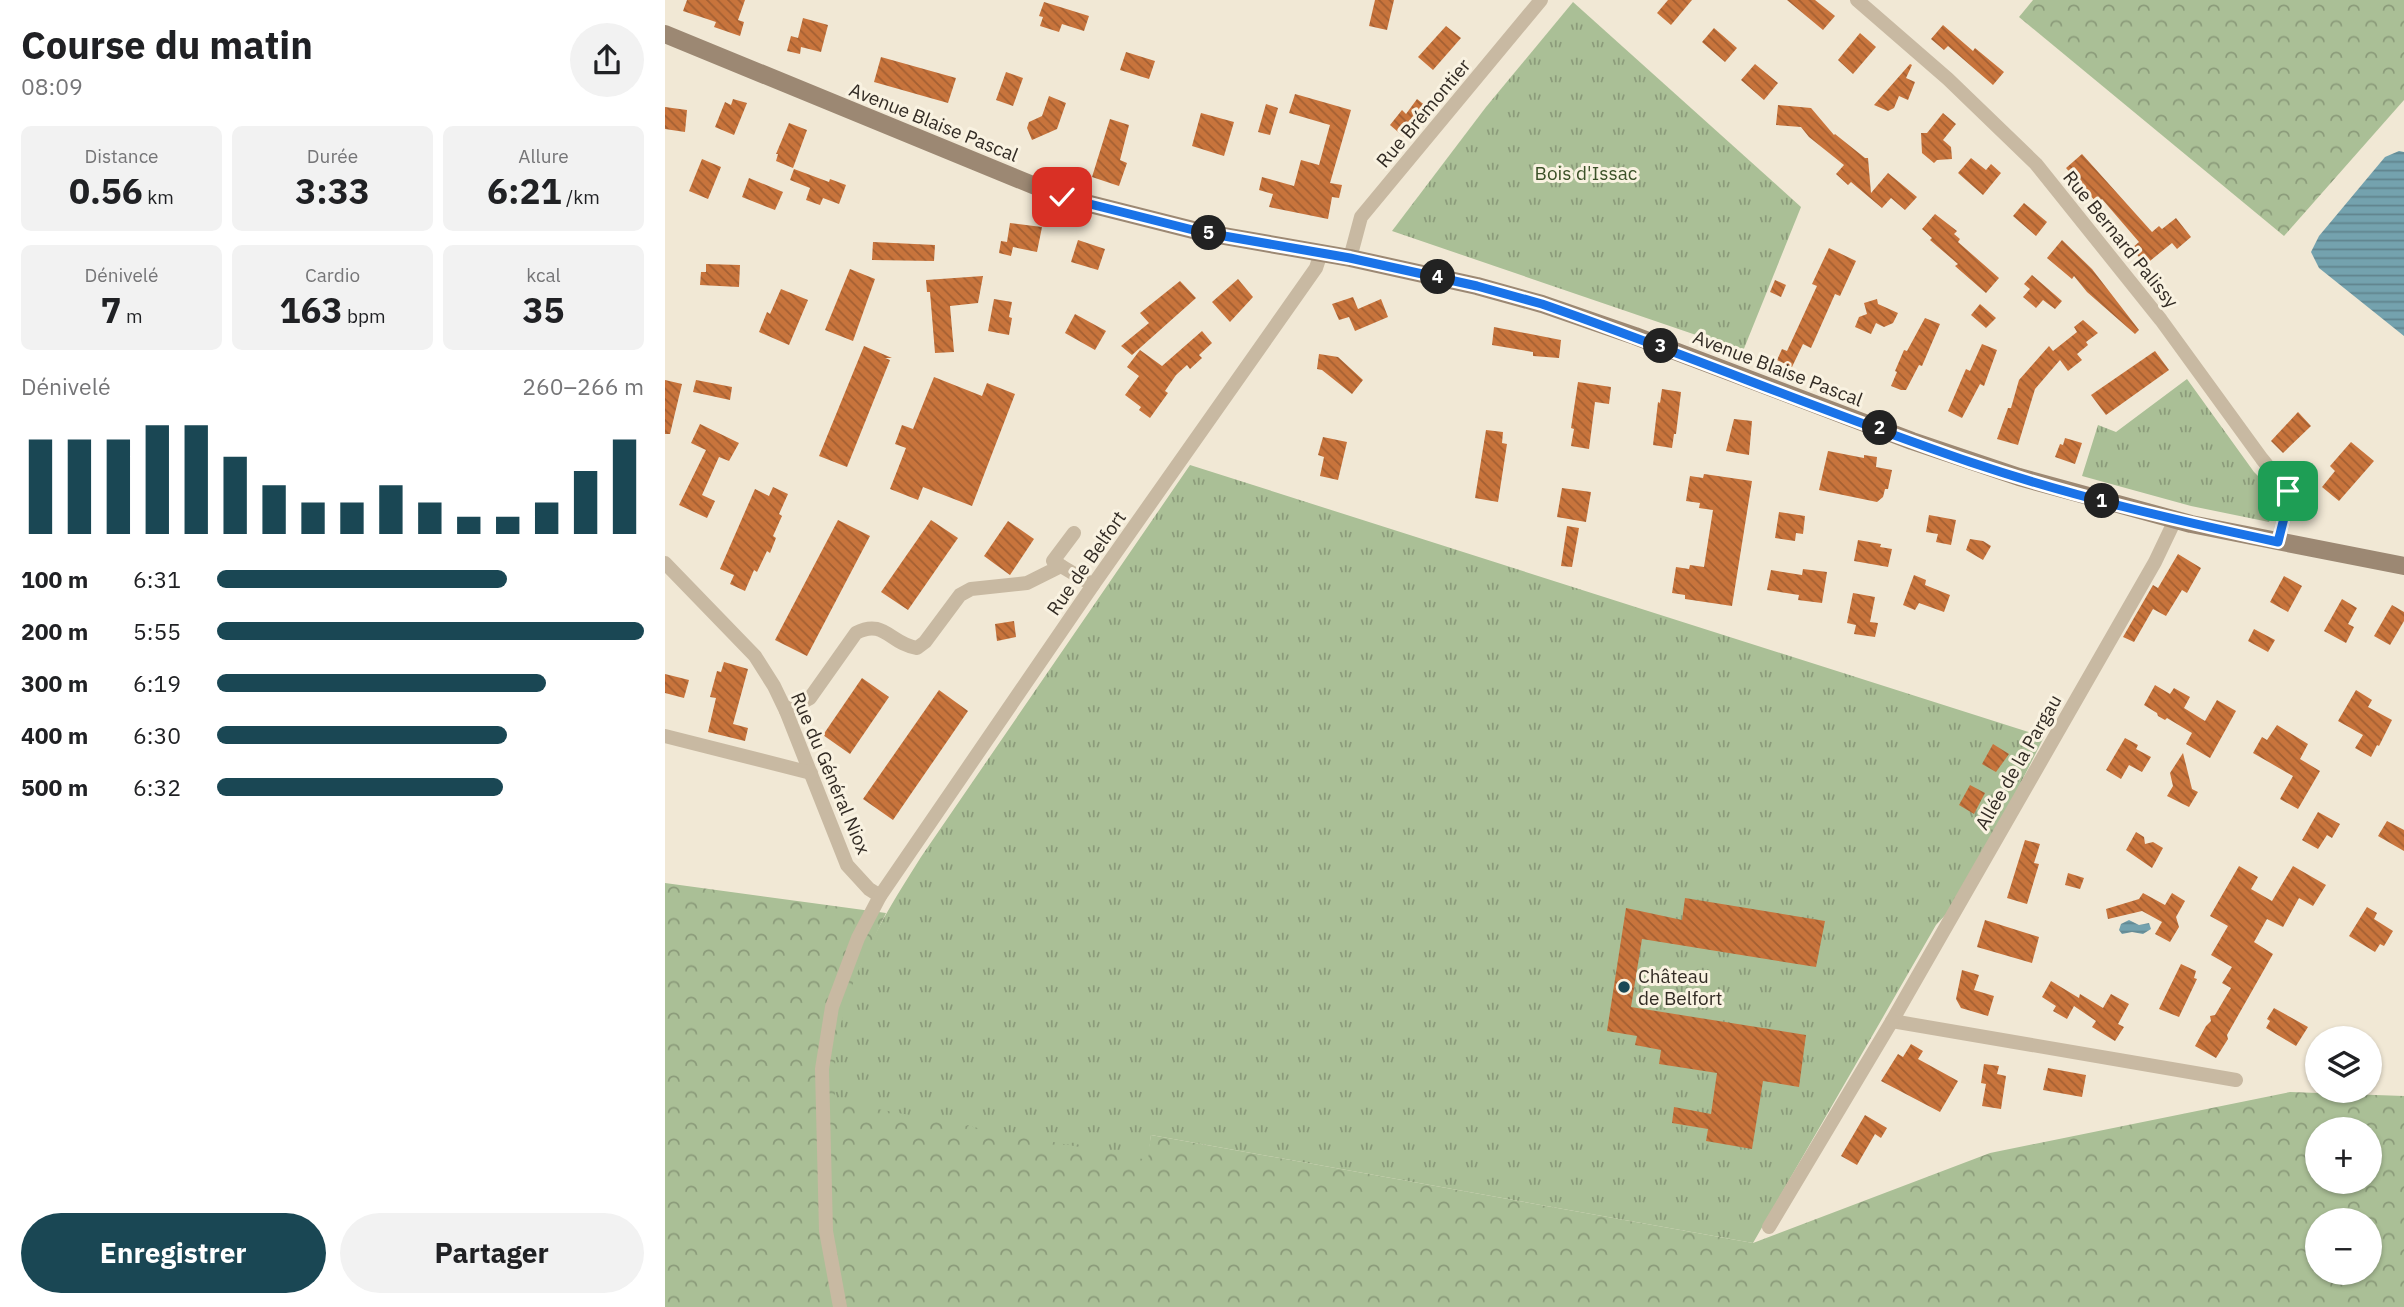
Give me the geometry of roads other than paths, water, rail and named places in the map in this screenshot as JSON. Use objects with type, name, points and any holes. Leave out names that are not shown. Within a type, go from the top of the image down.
[{"type":"main road","name":"Avenue Blaise Pascal","points":[[665,34],[1062,197],[1201,232],[1350,258],[1477,286],[1542,304],[1970,461],[2079,495],[2175,520],[2404,566]]},
{"type":"street","name":"Rue Brémontier","points":[[1350,258],[1361,217],[1541,0]]},
{"type":"street","name":"Rue Bernard Palissy","points":[[1857,0],[1948,79],[2036,164],[2141,295],[2288,491],[2288,502],[2278,542]]},
{"type":"street","name":"Rue de Belfort","points":[[880,896],[1093,585],[1316,268],[1321,253]]},
{"type":"street","name":"Allée de la Pargau","points":[[1769,1227],[1892,1021],[2155,562],[2175,520]]},
{"type":"street","points":[[1074,533],[1053,561],[1093,585]]},
{"type":"street","name":"Rue du Général Niox","points":[[665,564],[755,656],[786,711],[847,865],[869,889],[880,896]]},
{"type":"street","points":[[786,711],[810,698],[856,632],[867,627],[879,628],[905,646],[917,648],[925,642],[960,595],[971,589],[1027,583],[1061,566]]},
{"type":"street","points":[[665,736],[811,773]]},
{"type":"street","points":[[840,1307],[826,1231],[822,1069],[832,1007],[858,937],[880,896]]},
{"type":"street","points":[[1892,1021],[2236,1080]]},
{"type":"water","points":[[2399,151],[2404,152],[2404,336],[2319,268],[2311,252],[2319,236],[2385,157]]},
{"type":"water","points":[[2129,920],[2139,925],[2149,923],[2151,929],[2143,934],[2122,934],[2119,930],[2121,924]]},
{"type":"place","name":"Château de Belfort","points":[[1624,987]]},
{"type":"park label","name":"Bois d'Issac","points":[[1586,173]]}]
